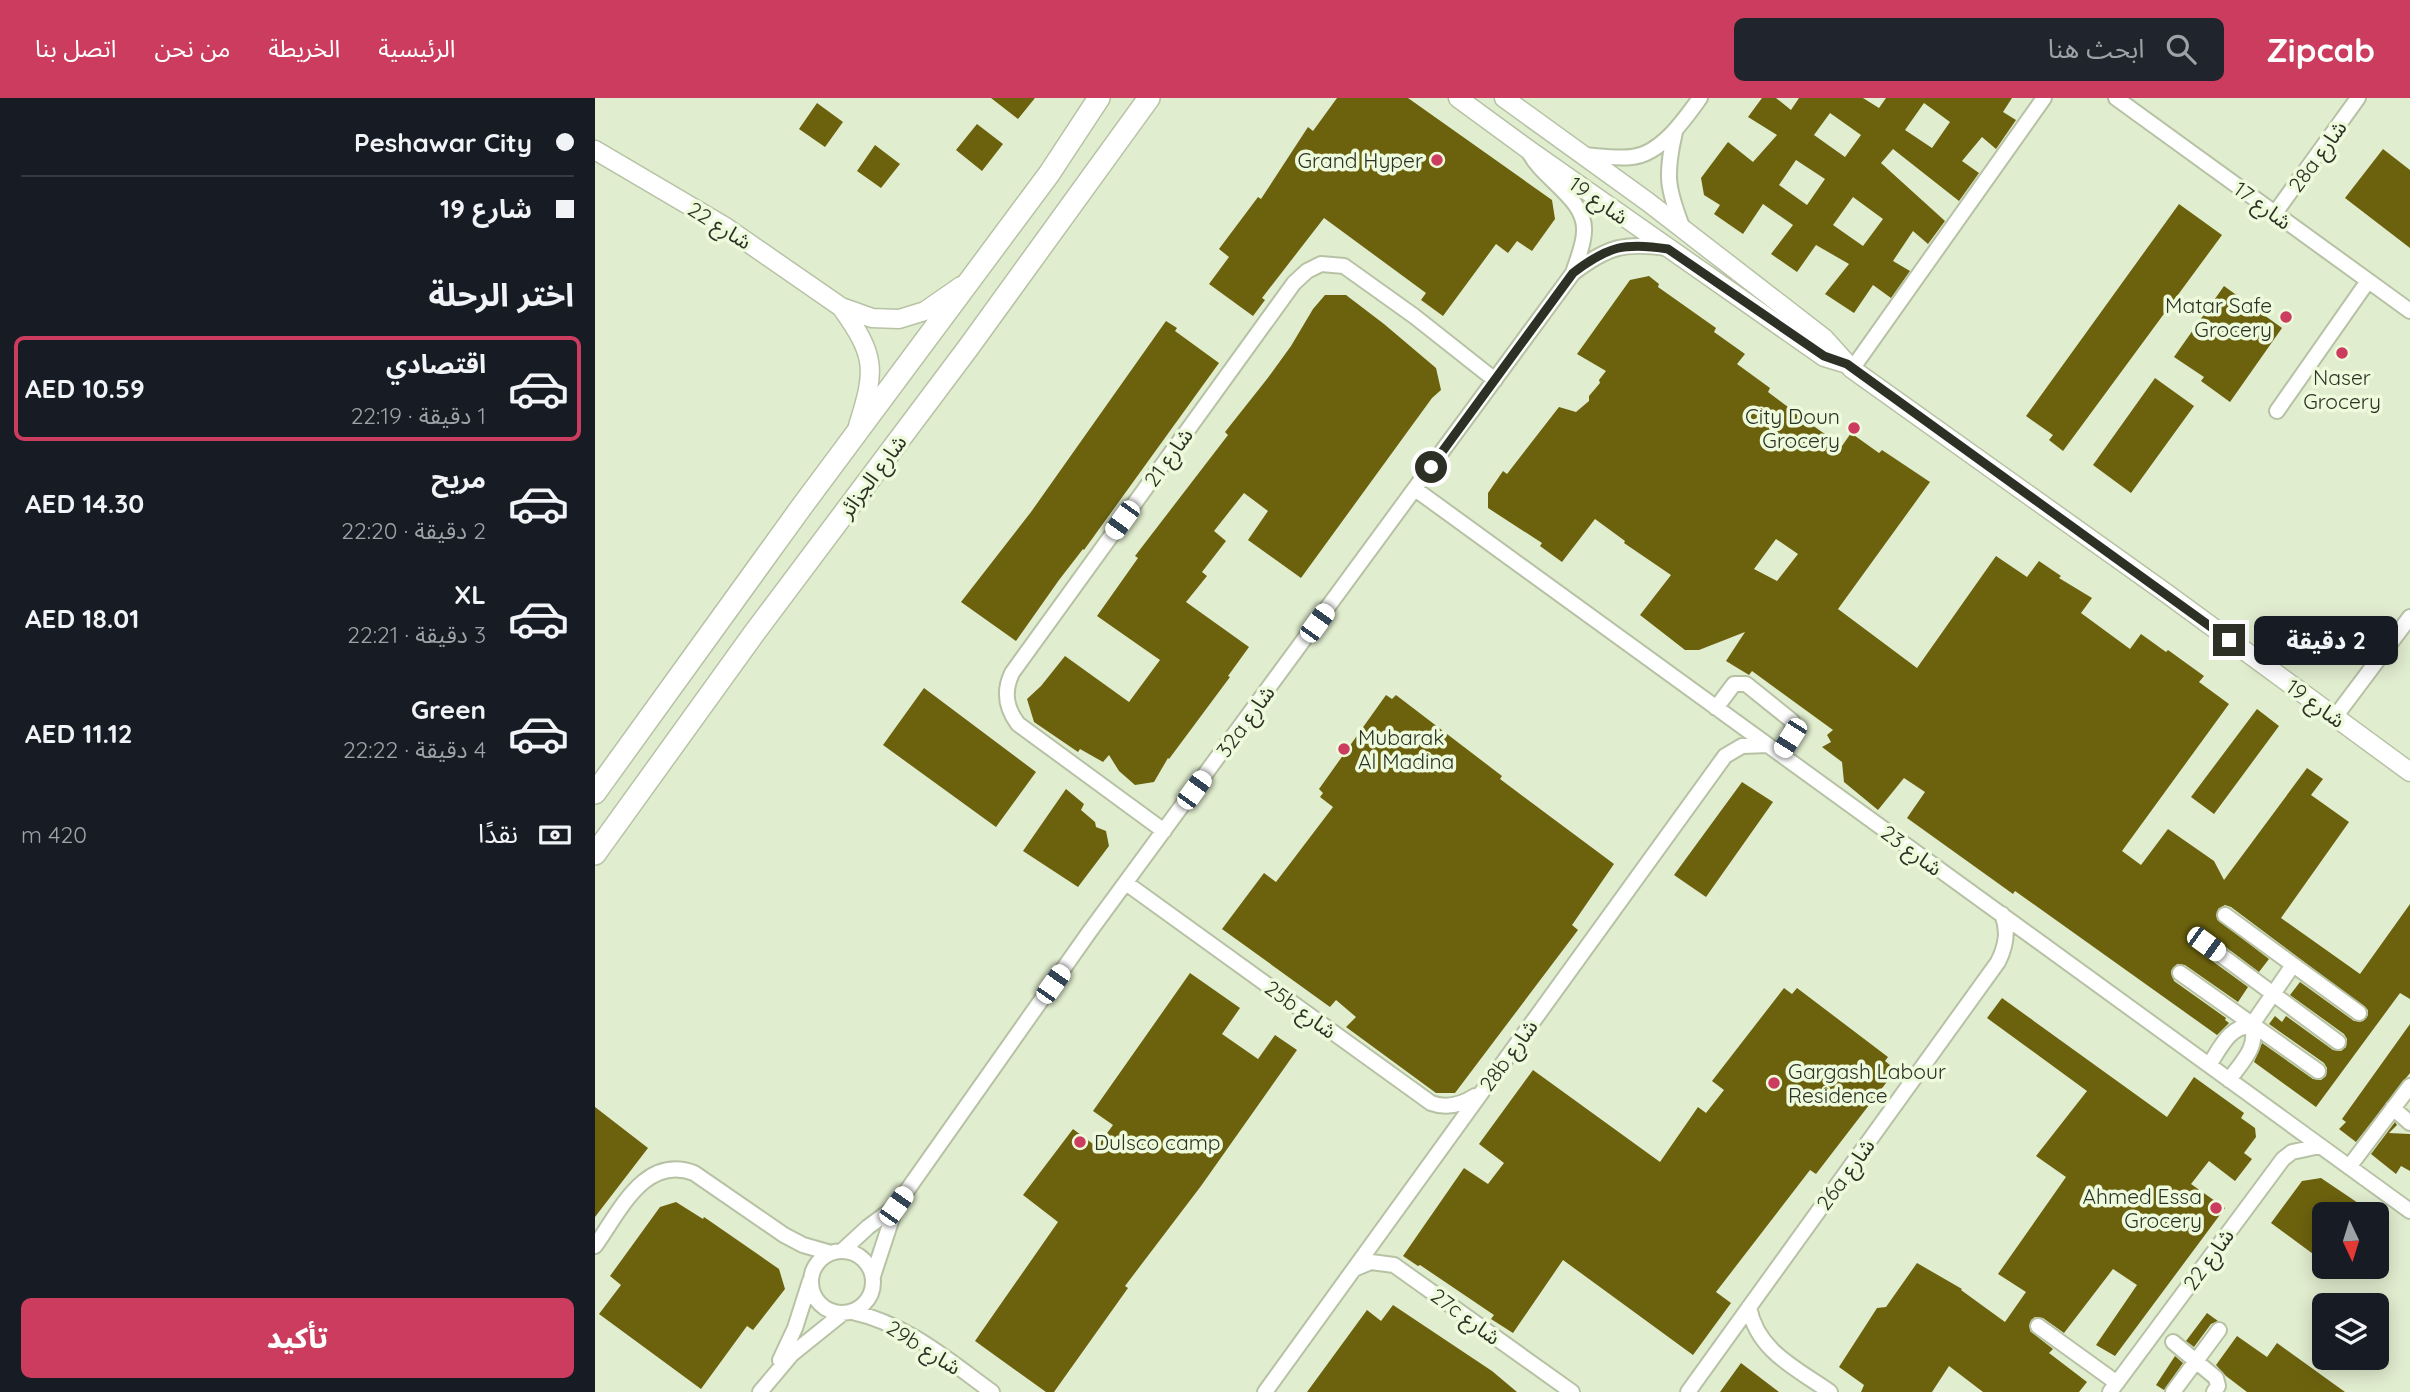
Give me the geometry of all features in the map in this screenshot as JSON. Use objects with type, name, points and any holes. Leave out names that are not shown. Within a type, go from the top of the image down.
[{"type":"main road","name":"شارع الجزائر","points":[[595,793],[1049,174],[1099,98]]},
{"type":"main road","name":"شارع الجزائر","points":[[595,854],[755,632],[968,348],[1149,98]]},
{"type":"street","name":"شارع 19","points":[[1458,98],[1668,249],[1824,356],[1850,366]]},
{"type":"street","name":"شارع 19","points":[[1504,98],[1824,338],[1850,366],[2410,772]]},
{"type":"street","points":[[1581,154],[1618,158],[1640,156],[1675,132],[1700,98]]},
{"type":"street","points":[[1850,366],[2044,98]]},
{"type":"street","name":"شارع 17","points":[[2116,98],[2410,311]]},
{"type":"street","name":"28a شارع","points":[[2275,213],[2358,98]]},
{"type":"street","points":[[1675,132],[1668,163],[1669,188],[1684,231]]},
{"type":"street","name":"شارع 22","points":[[595,150],[724,226],[841,306],[872,318],[899,319],[912,316],[936,305],[972,277]]},
{"type":"street","name":"32a شارع","points":[[1528,150],[1538,167],[1576,204],[1583,219],[1584,231],[1573,273]]},
{"type":"street","name":"32a شارع","points":[[873,1276],[896,1206],[1126,883],[1573,273],[1598,254],[1615,249],[1642,245],[1668,249]]},
{"type":"street","name":"شارع 21","points":[[1164,831],[1017,724],[1008,707],[1006,689],[1011,673],[1294,283],[1307,271],[1321,264],[1344,266],[1414,316],[1495,380]]},
{"type":"street","points":[[2277,411],[2368,281]]},
{"type":"street","name":"شارع 22","points":[[841,306],[862,336],[871,367],[868,394],[854,437]]},
{"type":"street","name":"شارع 23","points":[[1415,489],[2410,1210]]},
{"type":"street","points":[[2335,718],[2410,617]]},
{"type":"street","points":[[1716,708],[1731,686],[1738,683],[1747,684],[1792,721],[1793,733],[1774,750]]},
{"type":"street","name":"28b شارع","points":[[1265,1392],[1725,756],[1742,747],[1774,750]]},
{"type":"street","name":"25b شارع","points":[[1126,883],[1431,1103],[1456,1105],[1482,1091]]},
{"type":"street","name":"26a شارع","points":[[1688,1392],[1998,962],[2003,952],[2006,932],[2001,914]]},
{"type":"street","points":[[2225,915],[2359,1013]]},
{"type":"street","points":[[2206,944],[2338,1042]]},
{"type":"street","points":[[2229,1080],[2253,1044],[2252,1025],[2293,965]]},
{"type":"street","points":[[2180,972],[2318,1070]]},
{"type":"street","points":[[2209,1066],[2232,1031],[2252,1025]]},
{"type":"street","points":[[2349,1167],[2410,1086]]},
{"type":"street","points":[[2393,1108],[2410,1123]]},
{"type":"street","name":"شارع 22","points":[[2113,1387],[2283,1158],[2292,1152],[2320,1146]]},
{"type":"street","points":[[595,1247],[642,1181],[657,1171],[677,1168],[694,1172],[784,1235],[803,1245],[857,1255],[873,1276],[871,1294],[866,1302],[809,1339],[775,1371]]},
{"type":"street","name":"32a شارع","points":[[837,1252],[896,1206]]},
{"type":"street","points":[[760,1392],[775,1371],[795,1328],[817,1263],[837,1252]]},
{"type":"street","name":"27c شارع","points":[[1354,1269],[1371,1262],[1395,1265],[1572,1392]]},
{"type":"street","points":[[810,1279],[814,1297],[819,1304],[826,1309],[848,1313]]},
{"type":"street","points":[[1749,1307],[1754,1327],[1768,1348],[1830,1392]]},
{"type":"street","name":"29b شارع","points":[[848,1313],[884,1321],[915,1336],[992,1392]]},
{"type":"street","points":[[2038,1326],[2113,1387]]},
{"type":"street","points":[[2173,1392],[2219,1329]]},
{"type":"street","points":[[2173,1342],[2216,1378],[2218,1386],[2214,1392]]},
{"type":"building","points":[[991,98],[1035,98],[1018,119]]},
{"type":"building","points":[[1337,98],[1408,98],[1552,200],[1555,219],[1532,251],[1517,241],[1508,253],[1496,244],[1443,316],[1421,300],[1426,293],[1324,218],[1262,298],[1265,300],[1253,316],[1209,284],[1229,257],[1219,249],[1258,197],[1261,199],[1308,127],[1313,131]]},
{"type":"building","points":[[1762,98],[1776,98],[1791,110],[1799,98],[1863,98],[1879,108],[1886,98],[2012,98],[2003,112],[2016,120],[1996,149],[1982,137],[1962,161],[1979,173],[1959,201],[1893,149],[1881,163],[1945,221],[1928,244],[1913,231],[1893,261],[1910,271],[1891,298],[1873,285],[1854,313],[1825,294],[1849,264],[1816,245],[1797,272],[1771,254],[1793,225],[1763,204],[1743,234],[1714,214],[1720,205],[1704,195],[1701,178],[1728,142],[1753,162],[1777,135],[1748,117]],"holes":[[[1924,103],[1950,122],[1932,148],[1905,130]],[[1830,113],[1861,135],[1845,157],[1814,135]],[[1796,160],[1825,179],[1807,205],[1779,185]],[[1853,197],[1883,219],[1863,246],[1833,225]]]},
{"type":"building","points":[[817,103],[843,122],[825,147],[799,129]]},
{"type":"building","points":[[977,124],[1003,144],[982,171],[956,150]]},
{"type":"building","points":[[875,145],[900,164],[881,188],[857,171]]},
{"type":"building","points":[[2383,149],[2410,170],[2410,248],[2345,198]]},
{"type":"building","points":[[2179,204],[2222,235],[2063,451],[2049,440],[2053,435],[2026,416]]},
{"type":"building","points":[[1649,276],[1659,284],[1658,287],[1716,328],[1714,332],[1745,354],[1737,364],[1770,388],[1768,392],[1842,446],[1851,433],[1879,453],[1882,450],[1930,482],[1838,609],[1917,668],[1996,556],[2027,577],[2039,561],[2061,576],[2059,578],[2092,598],[2081,613],[2130,649],[2141,634],[2166,652],[2168,650],[2204,676],[2199,682],[2229,704],[2122,851],[2141,865],[2168,829],[2214,861],[2224,880],[2307,768],[2323,779],[2311,795],[2349,822],[2281,918],[2360,974],[2410,904],[2410,999],[2400,993],[2316,1107],[2254,1062],[2262,1043],[2313,1079],[2321,1080],[2326,1076],[2327,1068],[2324,1063],[2269,1024],[2275,1016],[2282,1022],[2286,1016],[2333,1050],[2341,1051],[2346,1047],[2347,1039],[2344,1034],[2290,995],[2300,982],[2354,1021],[2363,1021],[2368,1010],[2231,907],[2225,905],[2218,909],[2217,919],[2269,959],[2259,972],[2211,936],[2202,936],[2196,944],[2200,952],[2248,987],[2238,1002],[2185,965],[2177,964],[2171,971],[2174,981],[2226,1018],[2229,1023],[2217,1035],[2015,891],[2013,894],[1907,818],[1925,792],[1904,778],[1878,810],[1844,782],[1842,762],[1822,747],[1831,742],[1827,735],[1833,730],[1752,671],[1749,675],[1726,661],[1745,632],[1699,650],[1685,650],[1640,615],[1671,575],[1624,543],[1625,541],[1595,519],[1562,562],[1540,546],[1542,543],[1488,508],[1488,493],[1503,471],[1507,474],[1559,407],[1576,412],[1589,401],[1589,396],[1606,371],[1577,354],[1630,280]],"holes":[[[1776,539],[1798,554],[1777,581],[1754,569]]]},
{"type":"building","points":[[2224,286],[2282,328],[2230,402],[2201,381],[2204,377],[2174,357]]},
{"type":"building","points":[[1325,295],[1346,295],[1384,324],[1436,368],[1441,390],[1432,398],[1301,578],[1248,540],[1268,511],[1244,493],[1214,531],[1226,541],[1202,572],[1207,576],[1186,602],[1249,647],[1228,676],[1230,677],[1168,758],[1154,782],[1135,785],[1119,771],[1109,755],[1103,762],[1080,749],[1078,752],[1034,722],[1027,699],[1065,656],[1129,702],[1160,660],[1097,616],[1138,558],[1135,556],[1228,435],[1225,432],[1267,379]]},
{"type":"building","points":[[1166,321],[1177,328],[1175,331],[1219,363],[1016,641],[961,602],[1031,512]]},
{"type":"building","points":[[2155,378],[2194,406],[2131,493],[2093,465]]},
{"type":"building","points":[[2309,622],[2333,640],[2319,659],[2295,641]]},
{"type":"building","points":[[924,688],[1036,772],[996,827],[883,745]]},
{"type":"building","points":[[1386,695],[1392,699],[1396,695],[1502,776],[1500,779],[1614,864],[1572,925],[1578,930],[1455,1093],[1436,1093],[1346,1027],[1356,1017],[1336,1000],[1330,1007],[1222,929],[1264,873],[1276,882],[1333,807],[1320,797],[1323,793],[1319,789]]},
{"type":"building","points":[[2257,709],[2279,726],[2214,814],[2191,797]]},
{"type":"building","points":[[1742,782],[1773,802],[1706,897],[1674,875]]},
{"type":"building","points":[[1066,789],[1084,804],[1081,810],[1095,822],[1096,827],[1106,831],[1109,846],[1078,887],[1023,851]]},
{"type":"building","points":[[1190,973],[1240,1008],[1222,1034],[1258,1059],[1275,1035],[1297,1050],[1201,1186],[1125,1286],[1128,1288],[1054,1392],[1046,1392],[975,1341],[1058,1222],[1023,1195],[1073,1129],[1097,1147],[1113,1125],[1093,1111]]},
{"type":"building","points":[[1784,988],[1792,994],[1797,988],[1888,1057],[1885,1061],[1896,1070],[1816,1174],[1810,1170],[1716,1292],[1731,1303],[1693,1355],[1563,1260],[1513,1333],[1491,1319],[1494,1315],[1403,1256],[1464,1168],[1488,1184],[1504,1163],[1479,1144],[1533,1070],[1660,1162],[1698,1107],[1706,1113],[1724,1090],[1712,1081]]},
{"type":"building","points":[[2002,998],[2167,1117],[2194,1077],[2244,1113],[2241,1118],[2255,1128],[2256,1137],[2244,1153],[2252,1159],[2235,1181],[2209,1161],[2191,1184],[2225,1208],[2115,1356],[2096,1345],[2137,1285],[2113,1269],[2064,1333],[2043,1318],[2035,1317],[2031,1320],[2030,1331],[2053,1349],[2049,1353],[2087,1382],[2079,1392],[1983,1392],[1949,1366],[1932,1392],[1861,1392],[1864,1385],[1839,1367],[1877,1308],[1886,1307],[1917,1263],[1962,1289],[2005,1322],[2026,1292],[1998,1274],[2066,1177],[2036,1156],[2087,1091],[1987,1018]]},
{"type":"building","points":[[2410,1024],[2410,1073],[2356,1142],[2339,1129],[2346,1122],[2342,1119]]},
{"type":"building","points":[[595,1107],[648,1148],[595,1217]]},
{"type":"building","points":[[2395,1122],[2397,1125],[2389,1133],[2410,1134],[2410,1171],[2401,1166],[2396,1174],[2371,1154]]},
{"type":"building","points":[[2321,1178],[2357,1202],[2312,1202],[2312,1253],[2271,1223],[2302,1181]]},
{"type":"building","points":[[676,1202],[703,1219],[704,1217],[779,1269],[785,1289],[753,1330],[747,1326],[701,1389],[599,1314],[621,1285],[610,1276],[660,1207]]},
{"type":"building","points":[[1393,1305],[1492,1371],[1517,1392],[1307,1392],[1367,1310],[1381,1321]]},
{"type":"building","points":[[2207,1313],[2218,1321],[2211,1324],[2194,1347],[2186,1341]]},
{"type":"building","points":[[2237,1336],[2267,1357],[2277,1343],[2345,1392],[2247,1392],[2216,1365]]},
{"type":"building","points":[[2175,1356],[2183,1363],[2164,1390],[2156,1385]]},
{"type":"building","points":[[1741,1363],[1779,1392],[1720,1392]]},
{"type":"place","name":"Grand Hyper","points":[[1437,160]]},
{"type":"place","name":"Matar Safe Grocery","points":[[2286,317]]},
{"type":"place","name":"Naser Grocery","points":[[2342,353]]},
{"type":"place","name":"City Doun Grocery","points":[[1854,428]]},
{"type":"place","name":"Mubarak Al Madina","points":[[1344,749]]},
{"type":"place","name":"Gargash Labour Residence","points":[[1774,1083]]},
{"type":"place","name":"Dulsco camp","points":[[1080,1142]]},
{"type":"place","name":"Ahmed Essa Grocery","points":[[2216,1208]]},
{"type":"route","points":[[1431,467],[1573,273],[1598,254],[1615,249],[1642,245],[1668,249],[1830,360],[1847,364],[2229,640]]}]
